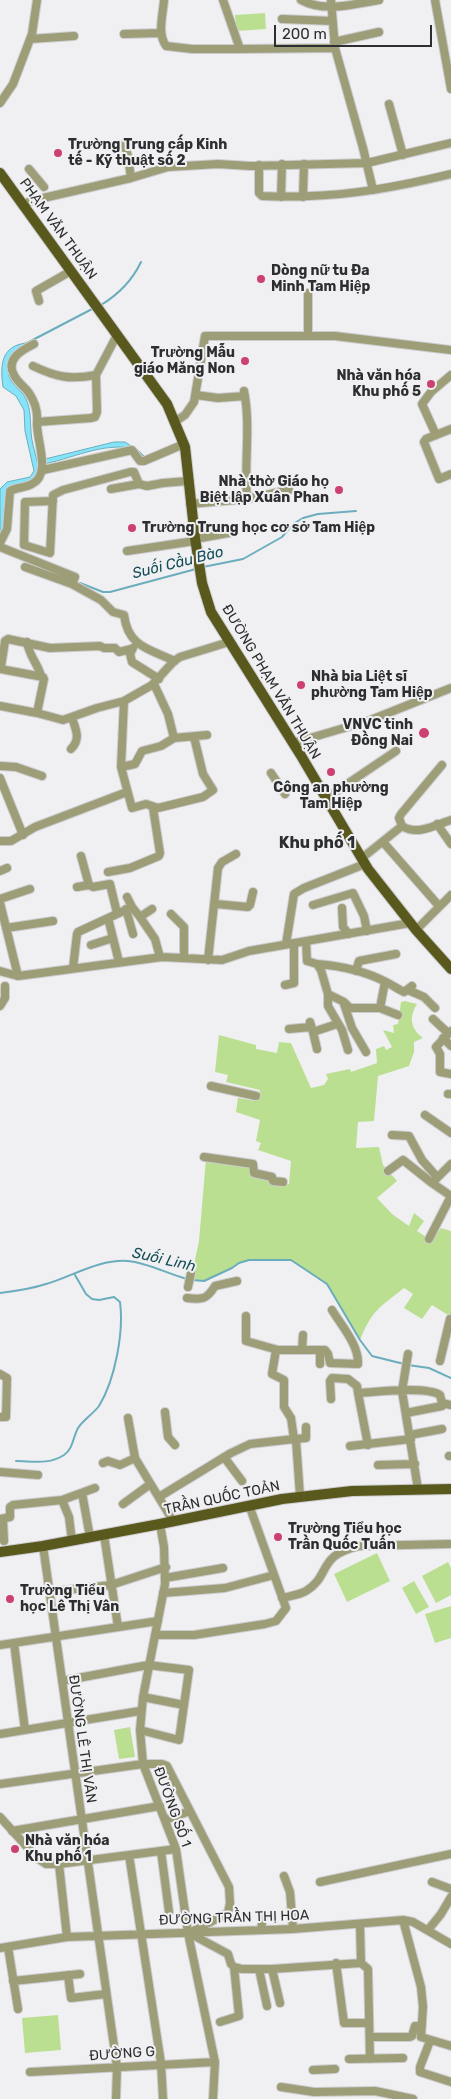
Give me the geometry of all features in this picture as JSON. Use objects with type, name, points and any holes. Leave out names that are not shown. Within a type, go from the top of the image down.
[{"type":"main road","name":"PHẠM VĂN THUẬN","points":[[0,173],[96,306]]},
{"type":"main road","name":"ĐƯỜNG PHẠM VĂN THUẬN","points":[[96,306],[167,404],[176,421],[184,444],[195,540],[211,612],[293,743],[363,861],[382,888],[451,969]]},
{"type":"main road","name":"TRẦN QUỐC TOẢN","points":[[0,1552],[72,1541],[300,1496],[418,1489],[451,1489]]},
{"type":"street","points":[[0,103],[13,84],[30,39],[37,0]]},
{"type":"street","points":[[164,0],[162,41],[166,46],[175,48],[240,49],[335,45],[379,32]]},
{"type":"street","points":[[223,0],[240,49]]},
{"type":"street","points":[[301,0],[309,4],[380,0]]},
{"type":"street","points":[[435,0],[451,90]]},
{"type":"street","points":[[331,4],[335,45],[373,190]]},
{"type":"street","points":[[282,19],[332,21]]},
{"type":"street","points":[[124,34],[161,33]]},
{"type":"street","points":[[30,39],[74,36]]},
{"type":"street","points":[[389,104],[403,155]]},
{"type":"street","points":[[23,206],[30,201],[131,178],[168,167],[218,164],[367,163],[451,142]]},
{"type":"street","points":[[124,144],[131,178]]},
{"type":"street","points":[[281,197],[282,164]]},
{"type":"street","points":[[303,197],[304,164]]},
{"type":"street","points":[[259,165],[260,195],[281,197],[350,195],[451,174]]},
{"type":"street","points":[[29,169],[44,187]]},
{"type":"street","points":[[39,301],[36,291],[71,271]]},
{"type":"street","points":[[308,293],[308,335]]},
{"type":"street","points":[[38,422],[95,417],[97,412],[96,375],[117,335]]},
{"type":"street","points":[[176,421],[190,410],[196,395],[205,336],[335,336],[451,350]]},
{"type":"street","points":[[34,344],[19,352],[13,360],[11,367],[14,376],[29,392],[35,404],[43,470],[38,480],[32,484],[10,491],[7,529],[0,545],[73,582],[100,600],[113,612],[124,615],[134,647],[130,657],[132,662],[157,682],[174,738]]},
{"type":"street","points":[[33,366],[52,375],[65,378],[96,375]]},
{"type":"street","points":[[436,435],[422,404],[431,392],[451,375]]},
{"type":"street","points":[[196,395],[218,398],[245,393],[247,405],[246,499]]},
{"type":"street","points":[[451,429],[425,440],[439,479],[451,474]]},
{"type":"street","points":[[43,470],[132,450],[140,460],[144,461],[184,444]]},
{"type":"street","points":[[53,501],[28,500],[25,502],[24,545],[50,553],[53,501],[53,495],[63,490],[130,472],[134,472],[139,484]]},
{"type":"street","points":[[111,489],[139,484],[147,486],[188,482]]},
{"type":"street","points":[[190,504],[246,499],[289,490]]},
{"type":"street","points":[[127,551],[234,532]]},
{"type":"street","points":[[25,567],[73,582]]},
{"type":"street","points":[[41,676],[0,670],[5,640],[28,642],[50,648],[100,646],[116,648],[119,652],[134,647],[175,661]]},
{"type":"street","points":[[28,642],[29,651],[44,679],[36,713]]},
{"type":"street","points":[[0,706],[63,720],[72,718],[105,705],[124,701],[157,682],[175,661],[190,653],[230,642]]},
{"type":"street","points":[[293,743],[371,720],[451,688]]},
{"type":"street","points":[[124,701],[121,767],[132,808],[146,804],[152,808],[158,808],[203,797],[213,790],[203,774],[194,737]]},
{"type":"street","points":[[71,749],[76,744],[77,739],[72,718]]},
{"type":"street","points":[[121,767],[135,764],[142,751],[161,746],[174,738],[207,735]]},
{"type":"street","points":[[326,799],[396,751]]},
{"type":"street","points":[[442,765],[399,818],[402,826],[409,830],[451,820]]},
{"type":"street","points":[[0,766],[16,767],[42,776]]},
{"type":"street","points":[[271,773],[285,794]]},
{"type":"street","points":[[0,778],[24,835]]},
{"type":"street","points":[[0,841],[10,841],[24,835],[35,827],[127,792]]},
{"type":"street","points":[[108,872],[130,868],[159,856],[152,808]]},
{"type":"street","points":[[437,824],[451,844]]},
{"type":"street","points":[[286,944],[294,894],[363,861],[402,826]]},
{"type":"street","points":[[383,842],[439,906]]},
{"type":"street","points":[[208,960],[216,904],[219,864],[236,854]]},
{"type":"street","points":[[81,856],[89,884]]},
{"type":"street","points":[[77,887],[89,884],[93,887],[110,884],[117,913]]},
{"type":"street","points":[[0,899],[30,889]]},
{"type":"street","points":[[216,904],[248,907],[253,892]]},
{"type":"street","points":[[313,905],[353,893],[364,916],[367,931]]},
{"type":"street","points":[[127,896],[133,934]]},
{"type":"street","points":[[0,971],[16,975],[160,957],[222,960],[250,951],[286,944],[367,931],[413,926],[450,898]]},
{"type":"street","points":[[0,903],[4,931],[16,975]]},
{"type":"street","points":[[73,968],[77,934],[129,908]]},
{"type":"street","points":[[129,908],[140,917],[155,939],[160,957]]},
{"type":"street","points":[[342,908],[343,927],[348,934]]},
{"type":"street","points":[[140,917],[152,910]]},
{"type":"street","points":[[171,914],[184,928],[184,958]]},
{"type":"street","points":[[108,918],[119,962]]},
{"type":"street","points":[[4,931],[53,921]]},
{"type":"street","points":[[91,945],[113,938]]},
{"type":"street","points":[[306,941],[306,961],[339,966],[356,971],[385,982],[404,992],[410,988],[424,997],[435,1008]]},
{"type":"street","points":[[285,985],[294,983],[294,943]]},
{"type":"street","points":[[356,971],[359,961],[396,954]]},
{"type":"street","points":[[317,964],[321,970],[328,994],[328,1006],[342,1030],[348,1050]]},
{"type":"street","points":[[0,1006],[5,998],[2,988],[16,975]]},
{"type":"street","points":[[380,1008],[385,982]]},
{"type":"street","points":[[328,994],[353,1009],[380,1008],[398,1015]]},
{"type":"street","points":[[344,1002],[352,1028],[366,1052]]},
{"type":"street","points":[[433,1019],[448,1034],[451,1046]]},
{"type":"street","points":[[289,1029],[337,1024]]},
{"type":"street","points":[[311,1027],[317,1048]]},
{"type":"street","points":[[448,1034],[436,1047],[440,1054],[440,1072],[451,1074]]},
{"type":"street","points":[[211,1086],[256,1096]]},
{"type":"street","points":[[425,1115],[451,1133]]},
{"type":"street","points":[[392,1135],[409,1136],[435,1180],[451,1196],[429,1239]]},
{"type":"street","points":[[204,1157],[253,1164],[254,1173],[269,1175],[273,1181],[283,1182]]},
{"type":"street","points":[[388,1171],[403,1160],[435,1180]]},
{"type":"street","points":[[435,1180],[451,1164]]},
{"type":"street","points":[[188,1287],[190,1272]]},
{"type":"street","points":[[187,1298],[202,1300],[209,1295],[215,1286],[237,1281]]},
{"type":"street","points":[[246,1316],[246,1341],[272,1347],[276,1350],[327,1351],[330,1363],[358,1364],[358,1357],[354,1346],[332,1310]]},
{"type":"street","points":[[440,1361],[450,1319]]},
{"type":"street","points":[[302,1350],[303,1336]]},
{"type":"street","points":[[276,1350],[272,1374],[284,1380],[284,1407],[291,1418],[295,1439],[300,1496]]},
{"type":"street","points":[[320,1350],[320,1364]]},
{"type":"street","points":[[407,1357],[402,1391],[418,1489]]},
{"type":"street","points":[[341,1364],[342,1379]]},
{"type":"street","points":[[0,1374],[7,1378],[6,1417],[0,1417]]},
{"type":"street","points":[[331,1399],[331,1379],[348,1379],[355,1383],[368,1444]]},
{"type":"street","points":[[358,1393],[434,1392],[440,1395],[442,1403]]},
{"type":"street","points":[[442,1403],[451,1404]]},
{"type":"street","points":[[406,1412],[442,1406],[442,1403]]},
{"type":"street","points":[[164,1412],[168,1438],[175,1445]]},
{"type":"street","points":[[128,1418],[135,1458],[173,1521]]},
{"type":"street","points":[[159,1497],[224,1457],[250,1444],[306,1438],[306,1427]]},
{"type":"street","points":[[350,1446],[410,1437],[442,1428]]},
{"type":"street","points":[[224,1457],[242,1481]]},
{"type":"street","points":[[103,1463],[108,1461],[120,1464],[135,1458]]},
{"type":"street","points":[[378,1464],[415,1464]]},
{"type":"street","points":[[0,1472],[38,1475]]},
{"type":"street","points":[[123,1504],[150,1485]]},
{"type":"street","points":[[14,1550],[2,1539],[2,1519],[10,1517],[10,1507],[13,1505],[62,1500],[96,1488]]},
{"type":"street","points":[[82,1493],[90,1537]]},
{"type":"street","points":[[62,1500],[69,1517],[72,1541]]},
{"type":"street","points":[[156,1635],[194,1636],[240,1629],[276,1621],[286,1608],[250,1505]]},
{"type":"street","name":"ĐƯỜNG SỐ 1","points":[[160,1524],[166,1567],[156,1635],[148,1665],[140,1711],[143,1764],[176,1849],[189,1933],[215,2062],[213,2099]]},
{"type":"street","points":[[104,1535],[118,1627]]},
{"type":"street","points":[[282,1598],[307,1590],[318,1578],[330,1559],[345,1549],[359,1546],[449,1544]]},
{"type":"street","name":"ĐƯỜNG LÊ THỊ VÂN","points":[[43,1546],[117,2067],[116,2099]]},
{"type":"street","points":[[49,1592],[111,1585],[166,1567]]},
{"type":"street","points":[[165,1578],[224,1568]]},
{"type":"street","points":[[162,1593],[225,1588],[274,1575]]},
{"type":"street","points":[[0,1645],[158,1621]]},
{"type":"street","points":[[14,1642],[25,1730]]},
{"type":"street","points":[[62,1681],[148,1665],[189,1670],[179,1740],[140,1730]]},
{"type":"street","points":[[142,1697],[184,1705]]},
{"type":"street","points":[[0,1734],[140,1711]]},
{"type":"street","points":[[0,1784],[143,1764],[162,1764],[167,1766],[229,1887],[230,1893],[228,1913],[189,1933]]},
{"type":"street","points":[[12,1831],[160,1806]]},
{"type":"street","points":[[165,1820],[190,1811]]},
{"type":"street","points":[[0,1817],[37,1858],[46,1864],[176,1849]]},
{"type":"street","points":[[161,1851],[169,1912]]},
{"type":"street","points":[[320,1882],[451,1854]]},
{"type":"street","points":[[129,1855],[161,2064],[163,2099]]},
{"type":"street","points":[[59,1864],[67,1937]]},
{"type":"street","points":[[284,1876],[290,1892],[293,1929]]},
{"type":"street","points":[[432,1882],[451,1889]]},
{"type":"street","points":[[428,1930],[451,1898]]},
{"type":"street","points":[[261,1930],[263,1916]]},
{"type":"street","points":[[403,1920],[421,1986],[423,2008],[421,2037],[451,2046]]},
{"type":"street","name":"ĐƯỜNG TRẦN THỊ HOA","points":[[4,1947],[67,1937],[293,1929],[403,1920],[414,1922],[451,1944]]},
{"type":"street","points":[[360,1924],[361,1963]]},
{"type":"street","points":[[189,1933],[228,1954],[234,1967],[239,2016],[220,2022]]},
{"type":"street","points":[[4,1947],[18,2009]]},
{"type":"street","points":[[234,1967],[272,1969],[336,1963],[361,1963],[368,1969],[370,2059]]},
{"type":"street","points":[[336,1963],[344,2023],[370,2023]]},
{"type":"street","points":[[259,1969],[267,2006]]},
{"type":"street","points":[[272,1969],[280,2003]]},
{"type":"street","points":[[12,1981],[80,1974]]},
{"type":"street","points":[[68,1975],[71,1998],[106,1994]]},
{"type":"street","points":[[370,2037],[410,2037],[415,2026],[422,2026]]},
{"type":"street","points":[[430,2040],[420,2072],[451,2082]]},
{"type":"street","points":[[349,2059],[403,2058]]},
{"type":"street","name":"ĐƯỜNG G","points":[[30,2072],[215,2062]]},
{"type":"street","points":[[313,2070],[335,2070]]},
{"type":"street","points":[[281,2087],[314,2092],[374,2091],[388,2096],[412,2099]]},
{"type":"green space","points":[[265,13],[266,29],[236,31],[235,15]]},
{"type":"green space","points":[[401,1002],[417,1004],[412,1022],[415,1030],[423,1038],[414,1042],[414,1052],[409,1066],[378,1076],[374,1121],[358,1122],[356,1148],[379,1147],[383,1165],[397,1181],[377,1198],[392,1214],[409,1226],[414,1213],[424,1221],[417,1231],[431,1240],[441,1228],[451,1231],[451,1317],[432,1305],[422,1319],[404,1308],[413,1294],[404,1288],[373,1315],[360,1340],[327,1284],[291,1260],[249,1260],[239,1263],[204,1281],[191,1279],[199,1241],[206,1159],[252,1166],[251,1172],[269,1177],[274,1184],[289,1184],[291,1161],[258,1150],[261,1143],[256,1141],[260,1120],[236,1112],[238,1098],[256,1101],[260,1090],[226,1082],[228,1075],[215,1072],[219,1035],[256,1045],[256,1049],[277,1053],[279,1042],[291,1043],[311,1088],[324,1085],[328,1079],[326,1074],[350,1069],[351,1072],[377,1063],[376,1049],[384,1046],[386,1050],[392,1047],[383,1030],[394,1033],[393,1025],[398,1024]]},
{"type":"green space","points":[[377,1553],[390,1581],[347,1602],[334,1574]]},
{"type":"green space","points":[[448,1562],[451,1568],[451,1595],[436,1603],[422,1576]]},
{"type":"green space","points":[[414,1581],[429,1607],[416,1614],[402,1588]]},
{"type":"green space","points":[[451,1606],[451,1638],[435,1643],[425,1614]]},
{"type":"green space","points":[[130,1727],[135,1757],[119,1759],[114,1730]]},
{"type":"green space","points":[[58,2015],[61,2050],[25,2053],[22,2018]]},
{"type":"water","points":[[26,343],[26,346],[12,359],[8,370],[10,379],[24,395],[28,403],[37,461],[114,442],[125,442],[136,449],[111,447],[38,465],[37,479],[11,489],[7,521],[0,536],[0,489],[7,482],[30,477],[34,471],[25,431],[24,410],[16,396],[3,387],[2,379],[2,364],[7,352],[11,348]]},
{"type":"waterway","points":[[101,305],[124,286],[141,262]]},
{"type":"waterway","points":[[25,344],[94,308]]},
{"type":"waterway","points":[[136,449],[145,458]]},
{"type":"waterway","name":"Suối Cầu Bào","points":[[203,567],[243,559],[282,537],[293,524],[303,518],[318,514],[356,511]]},
{"type":"waterway","name":"Suối Cầu Bào","points":[[80,583],[103,592],[110,592],[196,569]]},
{"type":"waterway","name":"Suối Linh","points":[[192,1280],[204,1281],[239,1263],[249,1260],[291,1260],[327,1284],[360,1340],[372,1356],[404,1364]]},
{"type":"waterway","name":"Suối Linh","points":[[0,1293],[40,1286],[96,1265],[117,1261],[143,1264],[187,1279]]},
{"type":"waterway","points":[[16,1461],[46,1461],[64,1455],[71,1446],[78,1428],[99,1406],[110,1383],[117,1356],[121,1327],[120,1302],[114,1297],[99,1300],[92,1299],[86,1294],[75,1275]]},
{"type":"waterway","name":"Suối Linh","points":[[408,1365],[429,1368],[451,1378]]},
{"type":"place","name":"Trường Trung cấp Kinh tế - Kỹ thuật số 2","points":[[58,153]]},
{"type":"place","name":"Dòng nữ tu Đa Minh Tam Hiệp","points":[[261,279]]},
{"type":"place","name":"Trường Mẫu giáo Măng Non","points":[[245,361]]},
{"type":"place","name":"Nhà văn hóa Khu phố 5","points":[[431,384]]},
{"type":"place","name":"Nhà thờ Giáo họ Biệt lập Xuân Phan","points":[[339,490]]},
{"type":"place","name":"Trường Trung học cơ sở Tam Hiệp","points":[[132,528]]},
{"type":"place","name":"Nhà bia Liệt sĩ phường Tam Hiệp","points":[[301,685]]},
{"type":"place","name":"VNVC tỉnh Đồng Nai","points":[[424,733]]},
{"type":"place","name":"Công an phường Tam Hiệp","points":[[331,772]]},
{"type":"place","name":"Trường Tiểu học Trần Quốc Tuấn","points":[[278,1537]]},
{"type":"place","name":"Trường Tiểu học Lê Thị Vân","points":[[10,1599]]},
{"type":"place","name":"Nhà văn hóa Khu phố 1","points":[[15,1849]]},
{"type":"district","name":"Khu phố 1","points":[[317,843]]}]
